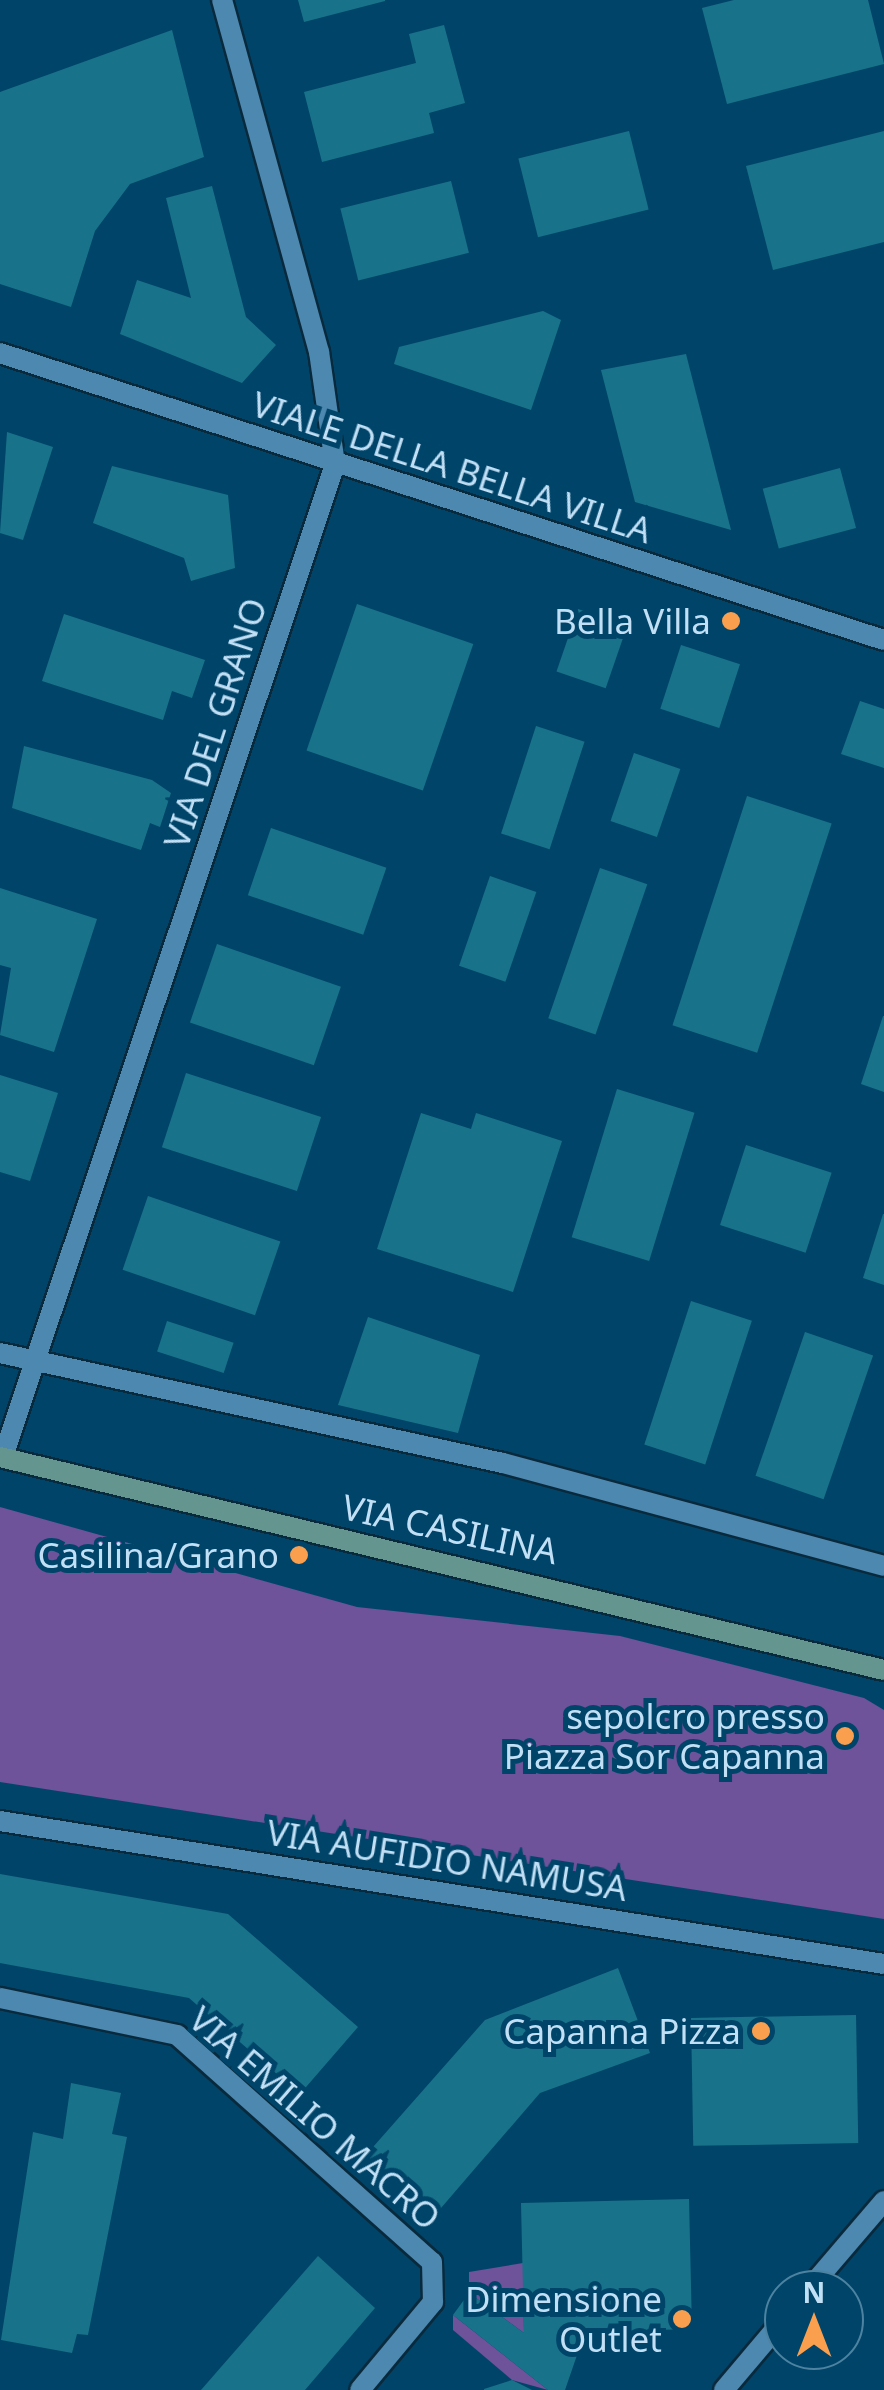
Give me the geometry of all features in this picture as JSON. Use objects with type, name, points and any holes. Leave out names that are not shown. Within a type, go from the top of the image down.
[{"type":"main road","name":"VIA CASILINA","points":[[2,1457],[884,1670]]},
{"type":"street","name":"VIA DEL GRANO","points":[[2,1457],[38,1360],[335,464],[320,352],[222,0]]},
{"type":"street","name":"VIALE DELLA BELLA VILLA","points":[[0,353],[884,640]]},
{"type":"street","name":"VIA CASILINA","points":[[0,1353],[503,1463],[884,1566]]},
{"type":"street","name":"VIA AUFIDIO NAMUSA","points":[[0,1820],[884,1964]]},
{"type":"street","name":"VIA EMILIO MACRO","points":[[0,1998],[177,2035],[432,2262],[433,2302],[360,2390]]},
{"type":"street","points":[[825,2270],[884,2201]]},
{"type":"street","points":[[731,2388],[764,2345]]},
{"type":"shaded area","points":[[0,1507],[357,1607],[620,1636],[864,1698],[884,1710],[884,1919],[0,1782]]},
{"type":"shaded area","points":[[523,2263],[524,2333],[469,2293],[469,2272]]},
{"type":"shaded area","points":[[453,2315],[548,2390],[512,2380],[453,2330]]},
{"type":"building","points":[[298,0],[385,0],[385,1],[304,22]]},
{"type":"building","points":[[734,0],[868,0],[884,64],[727,104],[702,8]]},
{"type":"building","points":[[444,25],[465,103],[429,113],[434,133],[322,162],[304,92],[416,63],[409,34]]},
{"type":"building","points":[[172,30],[204,157],[130,184],[95,231],[71,307],[0,284],[0,92]]},
{"type":"building","points":[[629,131],[649,210],[538,237],[518,159]]},
{"type":"building","points":[[884,131],[884,242],[773,270],[746,166]]},
{"type":"building","points":[[451,181],[469,253],[358,280],[340,209]]},
{"type":"building","points":[[212,186],[246,317],[276,345],[242,383],[120,334],[137,280],[191,298],[166,198]]},
{"type":"building","points":[[543,311],[561,320],[531,410],[394,364],[399,347]]},
{"type":"building","points":[[686,354],[731,530],[635,502],[601,370]]},
{"type":"building","points":[[7,432],[53,447],[23,540],[0,533]]},
{"type":"building","points":[[112,466],[228,495],[235,568],[191,581],[184,558],[93,523]]},
{"type":"building","points":[[840,468],[856,528],[779,549],[763,489]]},
{"type":"building","points":[[357,604],[473,644],[423,791],[307,751]]},
{"type":"building","points":[[578,609],[627,626],[606,688],[557,671]]},
{"type":"building","points":[[64,614],[205,660],[192,698],[172,691],[163,720],[42,681]]},
{"type":"building","points":[[681,645],[740,664],[719,728],[660,709]]},
{"type":"building","points":[[860,701],[884,709],[884,768],[841,754]]},
{"type":"building","points":[[536,726],[585,742],[550,849],[501,833]]},
{"type":"building","points":[[24,746],[152,780],[171,793],[160,827],[150,823],[141,850],[12,808]]},
{"type":"building","points":[[634,753],[680,769],[657,837],[611,821]]},
{"type":"building","points":[[747,796],[832,824],[757,1053],[673,1025]]},
{"type":"building","points":[[271,828],[386,868],[363,935],[248,895]]},
{"type":"building","points":[[600,868],[647,884],[596,1035],[548,1018]]},
{"type":"building","points":[[490,876],[536,892],[505,982],[459,966]]},
{"type":"building","points":[[0,888],[97,919],[54,1052],[0,1035],[11,968],[0,965]]},
{"type":"building","points":[[217,944],[341,987],[314,1065],[190,1022]]},
{"type":"building","points":[[884,1016],[884,1092],[861,1084]]},
{"type":"building","points":[[186,1073],[321,1117],[297,1191],[162,1147]]},
{"type":"building","points":[[0,1075],[58,1093],[30,1181],[0,1172]]},
{"type":"building","points":[[617,1089],[694,1113],[649,1261],[572,1237]]},
{"type":"building","points":[[421,1113],[471,1129],[476,1113],[562,1141],[513,1292],[377,1249]]},
{"type":"building","points":[[746,1145],[832,1173],[806,1253],[720,1225]]},
{"type":"building","points":[[148,1196],[280,1242],[255,1315],[123,1270]]},
{"type":"building","points":[[884,1214],[884,1285],[863,1278]]},
{"type":"building","points":[[691,1301],[752,1321],[705,1464],[644,1445]]},
{"type":"building","points":[[368,1317],[480,1355],[458,1433],[338,1405]]},
{"type":"building","points":[[167,1321],[234,1343],[224,1373],[157,1351]]},
{"type":"building","points":[[805,1332],[873,1355],[824,1499],[756,1476]]},
{"type":"building","points":[[0,1874],[228,1914],[358,2027],[300,2094],[189,1998],[0,1963]]},
{"type":"building","points":[[618,1968],[650,2053],[540,2093],[435,2215],[366,2155],[485,2020]]},
{"type":"building","points":[[856,2015],[858,2143],[693,2146],[691,2018]]},
{"type":"building","points":[[71,2083],[121,2093],[112,2134],[127,2137],[88,2335],[77,2334],[72,2353],[1,2340],[33,2132],[63,2139]]},
{"type":"building","points":[[689,2199],[692,2329],[585,2332],[565,2390],[548,2390],[453,2315],[469,2293],[524,2333],[521,2203]]},
{"type":"building","points":[[318,2256],[375,2308],[305,2390],[201,2390]]},
{"type":"building","points":[[512,2380],[532,2390],[484,2390],[484,2389]]},
{"type":"place","name":"Bella Villa","points":[[731,621]]},
{"type":"place","name":"Casilina/Grano","points":[[299,1555]]},
{"type":"place","name":"sepolcro presso Piazza Sor Capanna","points":[[845,1736]]},
{"type":"place","name":"Capanna Pizza","points":[[761,2031]]},
{"type":"place","name":"Dimensione Outlet","points":[[682,2319]]}]
